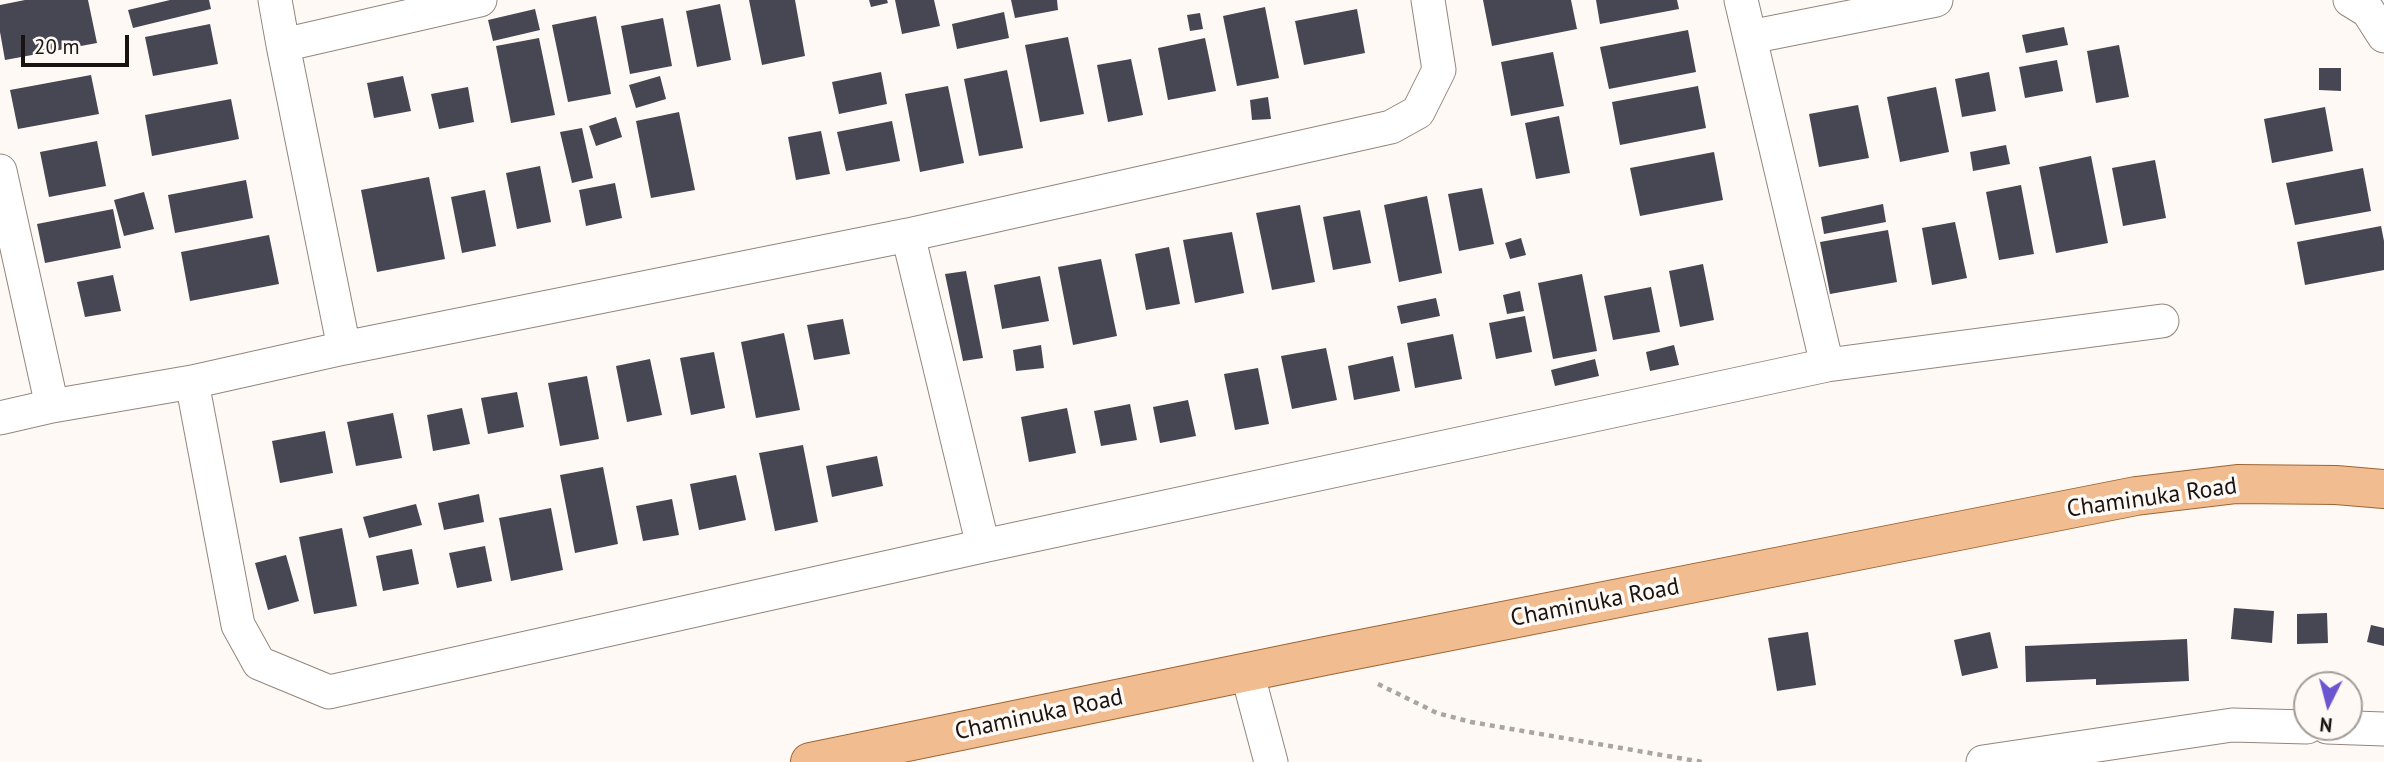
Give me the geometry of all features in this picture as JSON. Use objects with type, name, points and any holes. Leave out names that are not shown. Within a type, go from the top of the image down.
[{"type":"main road","name":"Chaminuka Road","points":[[810,762],[1325,656],[2136,496],[2237,484],[2336,485],[2384,489]]},
{"type":"street","points":[[275,0],[344,348]]},
{"type":"street","points":[[283,45],[480,0]]},
{"type":"street","points":[[0,418],[52,406],[192,382],[344,348],[908,235],[1391,127],[1418,112],[1439,70],[1428,0]]},
{"type":"street","points":[[1741,0],[1826,365]]},
{"type":"street","points":[[1750,37],[1936,0]]},
{"type":"street","points":[[2350,0],[2368,11],[2384,36]]},
{"type":"street","points":[[0,171],[52,406]]},
{"type":"street","points":[[908,235],[983,546]]},
{"type":"street","points":[[192,382],[238,625],[259,663],[329,692],[983,546],[1826,365],[2162,321]]},
{"type":"street","points":[[1248,672],[1271,762]]},
{"type":"street","points":[[1983,762],[2232,725],[2293,727]]},
{"type":"street","points":[[2363,728],[2384,729]]},
{"type":"path","points":[[1325,656],[1437,713],[1471,722],[1702,762]]},
{"type":"building","points":[[25,0],[88,0],[97,43],[5,60],[0,32],[0,5]]},
{"type":"building","points":[[170,0],[209,0],[211,9],[133,28],[128,10]]},
{"type":"building","points":[[749,0],[795,0],[805,56],[762,65]]},
{"type":"building","points":[[869,0],[887,0],[888,3],[871,7]]},
{"type":"building","points":[[895,0],[934,0],[940,26],[902,34]]},
{"type":"building","points":[[1011,0],[1057,0],[1058,10],[1015,18]]},
{"type":"building","points":[[1483,0],[1571,0],[1577,29],[1492,46]]},
{"type":"building","points":[[1596,0],[1677,0],[1679,9],[1600,24]]},
{"type":"building","points":[[720,4],[731,60],[697,67],[686,11]]},
{"type":"building","points":[[1265,7],[1279,78],[1237,86],[1223,16]]},
{"type":"building","points":[[535,9],[540,30],[493,41],[488,20]]},
{"type":"building","points":[[1357,9],[1365,53],[1304,65],[1295,21]]},
{"type":"building","points":[[1004,12],[1009,38],[957,49],[952,24]]},
{"type":"building","points":[[1200,13],[1203,29],[1190,31],[1187,15]]},
{"type":"building","points":[[596,16],[611,94],[568,102],[552,25]]},
{"type":"building","points":[[663,18],[672,66],[630,74],[621,26]]},
{"type":"building","points":[[210,24],[218,64],[153,76],[145,37]]},
{"type":"building","points":[[2064,27],[2068,45],[2026,53],[2022,35]]},
{"type":"building","points":[[1688,30],[1696,72],[1609,89],[1600,47]]},
{"type":"building","points":[[1068,37],[1084,114],[1040,122],[1025,45]]},
{"type":"building","points":[[539,38],[555,115],[511,123],[496,46]]},
{"type":"building","points":[[1205,38],[1216,91],[1168,100],[1158,48]]},
{"type":"building","points":[[2119,45],[2129,97],[2096,103],[2087,51]]},
{"type":"building","points":[[1553,52],[1564,106],[1511,116],[1501,62]]},
{"type":"building","points":[[1131,59],[1143,115],[1108,122],[1097,65]]},
{"type":"building","points":[[2057,60],[2063,91],[2025,98],[2019,67]]},
{"type":"building","points":[[2319,68],[2341,68],[2341,91],[2319,90]]},
{"type":"building","points":[[1007,70],[1023,148],[979,156],[964,79]]},
{"type":"building","points":[[881,72],[887,104],[839,114],[832,82]]},
{"type":"building","points":[[1989,72],[1996,111],[1962,117],[1955,79]]},
{"type":"building","points":[[91,75],[99,114],[18,129],[10,90]]},
{"type":"building","points":[[403,76],[411,111],[374,118],[367,83]]},
{"type":"building","points":[[660,76],[666,99],[636,108],[629,85]]},
{"type":"building","points":[[948,86],[964,163],[920,172],[905,94]]},
{"type":"building","points":[[1698,86],[1706,128],[1620,145],[1612,102]]},
{"type":"building","points":[[468,87],[474,122],[439,129],[431,94]]},
{"type":"building","points":[[1936,87],[1949,152],[1900,162],[1887,97]]},
{"type":"building","points":[[1268,97],[1271,119],[1252,120],[1250,100]]},
{"type":"building","points":[[231,99],[239,139],[152,156],[145,115]]},
{"type":"building","points":[[1858,105],[1869,158],[1819,167],[1809,114]]},
{"type":"building","points":[[2325,107],[2333,151],[2272,163],[2264,119]]},
{"type":"building","points":[[679,112],[695,190],[651,198],[636,121]]},
{"type":"building","points":[[1559,116],[1570,173],[1536,179],[1525,123]]},
{"type":"building","points":[[616,117],[622,137],[596,146],[589,126]]},
{"type":"building","points":[[892,121],[900,161],[846,171],[837,132]]},
{"type":"building","points":[[582,128],[593,178],[572,183],[560,132]]},
{"type":"building","points":[[821,131],[830,174],[796,180],[788,137]]},
{"type":"building","points":[[97,141],[106,186],[49,197],[40,152]]},
{"type":"building","points":[[2006,145],[2010,164],[1973,171],[1970,152]]},
{"type":"building","points":[[1714,152],[1723,200],[1640,216],[1630,168]]},
{"type":"building","points":[[2091,156],[2108,243],[2056,253],[2039,167]]},
{"type":"building","points":[[2155,160],[2166,218],[2123,226],[2112,168]]},
{"type":"building","points":[[540,166],[551,222],[517,229],[506,173]]},
{"type":"building","points":[[2363,168],[2371,211],[2295,225],[2286,183]]},
{"type":"building","points":[[429,177],[445,259],[377,272],[361,190]]},
{"type":"building","points":[[246,180],[253,218],[175,233],[168,195]]},
{"type":"building","points":[[615,183],[622,218],[586,226],[579,190]]},
{"type":"building","points":[[2021,185],[2034,254],[1999,260],[1986,192]]},
{"type":"building","points":[[1482,188],[1494,244],[1459,251],[1448,194]]},
{"type":"building","points":[[485,190],[496,246],[462,253],[451,197]]},
{"type":"building","points":[[144,192],[154,229],[124,236],[114,200]]},
{"type":"building","points":[[1427,196],[1442,273],[1399,282],[1384,205]]},
{"type":"building","points":[[1883,204],[1886,222],[1824,234],[1821,217]]},
{"type":"building","points":[[1300,205],[1315,282],[1272,290],[1256,213]]},
{"type":"building","points":[[113,209],[121,248],[45,263],[37,224]]},
{"type":"building","points":[[1360,210],[1371,263],[1333,270],[1323,217]]},
{"type":"building","points":[[1955,222],[1967,278],[1932,285],[1922,228]]},
{"type":"building","points":[[2381,226],[2384,270],[2305,285],[2297,242]]},
{"type":"building","points":[[1888,230],[1897,282],[1830,294],[1820,242]]},
{"type":"building","points":[[1232,232],[1244,293],[1195,303],[1183,240]]},
{"type":"building","points":[[269,235],[279,284],[190,301],[181,252]]},
{"type":"building","points":[[1521,238],[1526,255],[1510,259],[1505,243]]},
{"type":"building","points":[[1169,247],[1180,304],[1146,310],[1135,254]]},
{"type":"building","points":[[1101,259],[1117,336],[1073,345],[1058,267]]},
{"type":"building","points":[[1703,264],[1714,320],[1680,327],[1669,271]]},
{"type":"building","points":[[966,271],[983,358],[963,361],[945,274]]},
{"type":"building","points":[[1582,274],[1597,351],[1553,359],[1538,283]]},
{"type":"building","points":[[113,275],[121,311],[85,317],[77,282]]},
{"type":"building","points":[[1040,276],[1049,321],[1002,329],[994,285]]},
{"type":"building","points":[[1651,287],[1660,332],[1613,340],[1604,296]]},
{"type":"building","points":[[1520,291],[1524,311],[1507,314],[1503,295]]},
{"type":"building","points":[[1436,298],[1440,316],[1401,324],[1397,306]]},
{"type":"building","points":[[1525,316],[1532,352],[1496,359],[1489,323]]},
{"type":"building","points":[[843,319],[850,354],[814,360],[807,325]]},
{"type":"building","points":[[784,333],[800,410],[756,418],[741,342]]},
{"type":"building","points":[[1453,334],[1462,379],[1415,388],[1407,343]]},
{"type":"building","points":[[1041,345],[1044,368],[1016,371],[1013,350]]},
{"type":"building","points":[[1674,345],[1679,365],[1650,371],[1646,352]]},
{"type":"building","points":[[1326,348],[1337,400],[1292,409],[1281,356]]},
{"type":"building","points":[[714,352],[725,408],[691,415],[680,358]]},
{"type":"building","points":[[1393,356],[1400,391],[1354,400],[1348,366]]},
{"type":"building","points":[[650,359],[662,415],[627,422],[616,366]]},
{"type":"building","points":[[1595,359],[1599,376],[1555,386],[1551,370]]},
{"type":"building","points":[[1258,368],[1269,424],[1235,430],[1224,374]]},
{"type":"building","points":[[587,376],[599,439],[560,446],[548,383]]},
{"type":"building","points":[[517,392],[524,427],[488,434],[481,398]]},
{"type":"building","points":[[1188,400],[1196,436],[1160,443],[1153,407]]},
{"type":"building","points":[[1130,404],[1137,440],[1101,446],[1094,411]]},
{"type":"building","points":[[462,408],[470,444],[433,451],[427,415]]},
{"type":"building","points":[[1067,408],[1076,453],[1029,462],[1021,417]]},
{"type":"building","points":[[393,413],[402,458],[356,466],[347,422]]},
{"type":"building","points":[[325,431],[333,473],[280,483],[272,441]]},
{"type":"building","points":[[803,445],[818,522],[775,531],[759,453]]},
{"type":"building","points":[[877,456],[883,486],[832,497],[826,466]]},
{"type":"building","points":[[603,467],[618,544],[575,553],[560,475]]},
{"type":"building","points":[[736,475],[746,520],[699,530],[690,484]]},
{"type":"building","points":[[479,494],[484,522],[444,530],[438,503]]},
{"type":"building","points":[[672,499],[679,535],[643,541],[636,506]]},
{"type":"building","points":[[416,504],[422,525],[369,538],[363,517]]},
{"type":"building","points":[[551,508],[563,570],[511,581],[499,518]]},
{"type":"building","points":[[342,528],[357,606],[314,614],[299,537]]},
{"type":"building","points":[[485,546],[492,581],[457,588],[449,553]]},
{"type":"building","points":[[412,549],[419,584],[383,591],[376,556]]},
{"type":"building","points":[[286,555],[299,601],[268,610],[255,563]]},
{"type":"building","points":[[2234,608],[2274,611],[2272,643],[2231,639]]},
{"type":"building","points":[[2327,613],[2328,643],[2297,644],[2297,614]]},
{"type":"building","points":[[2371,625],[2384,628],[2384,646],[2367,642]]},
{"type":"building","points":[[1808,632],[1816,685],[1777,691],[1768,638]]},
{"type":"building","points":[[1990,632],[1998,668],[1962,676],[1954,640]]},
{"type":"building","points":[[2187,639],[2189,681],[2096,685],[2096,679],[2026,682],[2025,646]]}]
